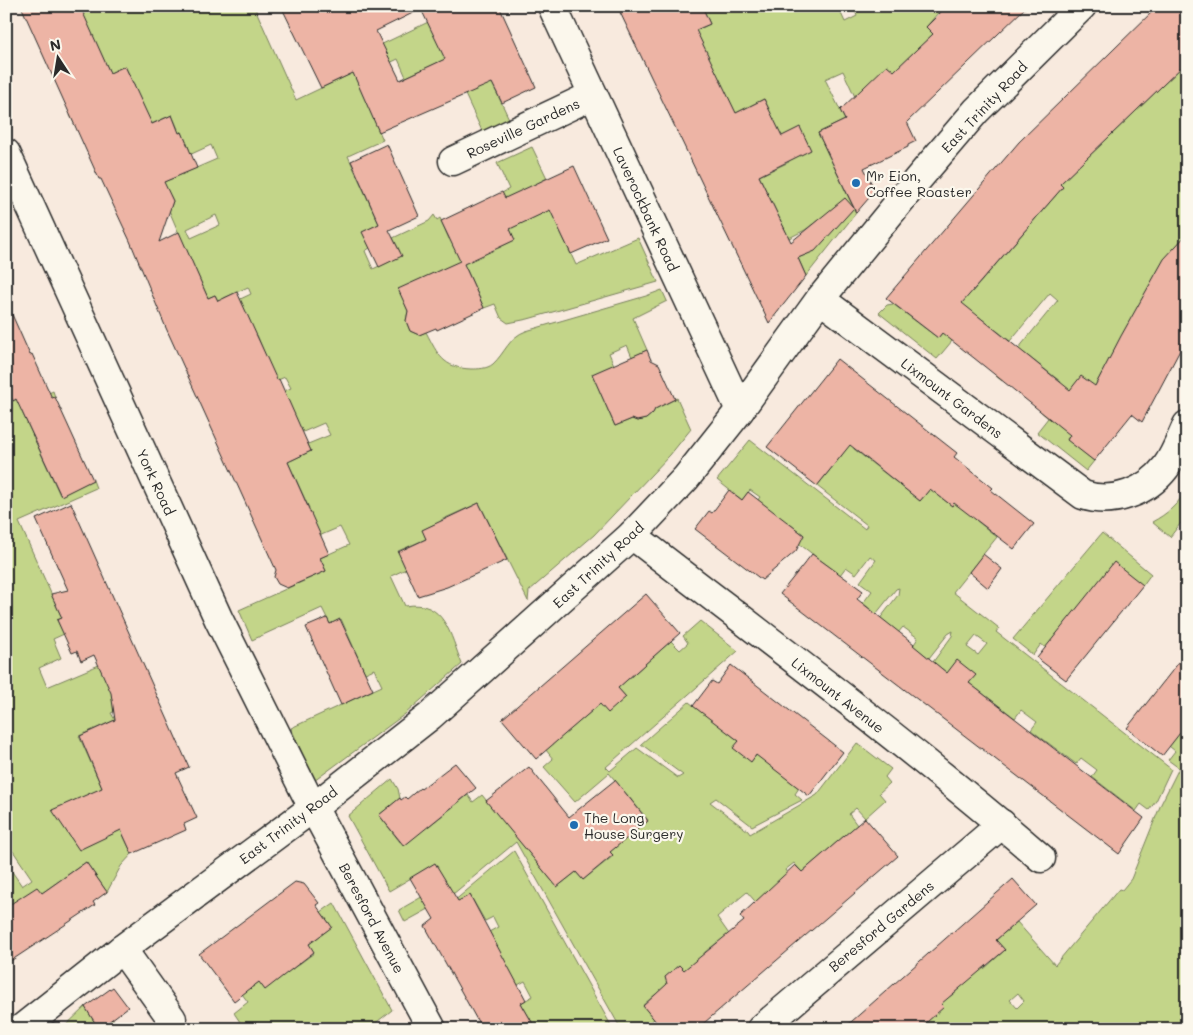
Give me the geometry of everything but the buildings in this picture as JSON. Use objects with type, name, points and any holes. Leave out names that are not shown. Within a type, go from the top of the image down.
[{"type":"street","name":"Laverockbank Road","points":[[552,6],[740,410]]},
{"type":"street","name":"East Trinity Road","points":[[22,1029],[122,949],[314,807],[430,716],[632,536],[686,478],[740,410],[820,299],[890,212],[976,111],[1082,6]]},
{"type":"street","name":"Roseville Gardens","points":[[453,162],[593,95]]},
{"type":"street","name":"York Road","points":[[6,153],[219,620],[314,807]]},
{"type":"street","name":"Lixmount Gardens","points":[[820,299],[1083,496],[1093,499],[1115,498],[1145,486],[1167,466],[1187,425]]},
{"type":"street","name":"Lixmount Avenue","points":[[632,536],[830,688],[1002,824],[1041,858]]},
{"type":"street","name":"Beresford Avenue","points":[[314,807],[432,1029]]},
{"type":"street","name":"Beresford Gardens","points":[[761,1029],[1002,824]]},
{"type":"street","points":[[122,949],[172,1020]]},
{"type":"green space","points":[[84,6],[254,6],[296,100],[355,72],[349,60],[445,14],[451,26],[463,21],[510,121],[483,133],[448,58],[406,77],[398,59],[356,79],[383,140],[348,156],[379,224],[363,232],[370,248],[365,251],[373,269],[388,262],[387,258],[400,252],[393,238],[429,221],[434,215],[437,220],[440,218],[449,239],[462,233],[469,248],[492,237],[498,248],[514,240],[510,229],[517,225],[502,193],[509,189],[497,163],[532,147],[547,178],[538,183],[576,265],[638,238],[658,282],[508,323],[501,318],[495,304],[484,308],[466,268],[450,276],[446,268],[432,274],[435,282],[419,289],[420,294],[404,301],[408,311],[406,321],[410,331],[419,335],[426,332],[438,354],[448,363],[462,368],[479,369],[493,364],[515,337],[526,331],[662,290],[667,301],[633,318],[647,350],[632,357],[627,345],[609,353],[614,365],[593,375],[615,426],[632,419],[637,421],[646,419],[655,409],[677,398],[691,429],[670,455],[594,535],[529,591],[528,601],[479,503],[441,520],[453,548],[445,551],[433,525],[423,530],[426,539],[398,551],[406,569],[391,576],[405,606],[418,605],[429,608],[444,621],[462,664],[405,714],[314,781],[291,728],[382,686],[374,669],[365,673],[341,619],[330,624],[322,608],[252,640],[239,610],[326,571],[320,558],[349,545],[340,527],[312,539],[300,512],[309,508],[287,460],[291,458],[292,460],[311,451],[308,444],[330,435],[324,423],[303,432],[299,425],[280,434],[281,436],[277,438],[265,412],[248,420],[243,410],[257,403],[240,367],[245,365],[247,367],[260,361],[259,358],[265,355],[257,335],[250,339],[234,302],[251,294],[248,287],[224,298],[227,305],[213,312],[210,305],[218,301],[215,295],[208,298],[185,247],[171,253],[169,248],[180,243],[178,238],[180,236],[168,208],[171,207],[173,201],[170,195],[165,193],[162,195],[157,185],[217,159],[211,145],[185,157],[182,152],[189,149],[182,132],[175,134],[173,131],[178,129],[172,115],[151,124],[138,95],[108,108],[109,112],[76,127],[70,115],[135,86],[125,66],[110,73],[88,26],[84,27],[79,15],[87,11]],"holes":[[[216,215],[220,225],[191,238],[187,229]],[[285,377],[291,388],[264,400],[259,388]]]},
{"type":"green space","points":[[702,6],[840,6],[838,7],[845,22],[857,16],[853,6],[944,6],[926,27],[933,34],[894,71],[887,65],[882,69],[904,115],[871,131],[843,71],[825,79],[845,120],[818,133],[856,213],[806,276],[798,258],[814,251],[819,221],[789,238],[759,176],[789,162],[775,142],[768,107],[764,99],[736,113],[643,56],[710,24]]},
{"type":"green space","points":[[1187,62],[1187,234],[1164,260],[1096,384],[1098,388],[1067,439],[1094,461],[1086,471],[1037,432],[1048,418],[1039,410],[1061,382],[1024,353],[1002,381],[996,376],[1058,300],[1050,293],[1010,341],[978,316],[952,341],[937,359],[879,313],[887,305],[893,304],[938,338],[958,313],[967,288],[972,292],[1063,187],[1060,184]]},
{"type":"green space","points":[[6,386],[13,401],[46,386],[49,393],[53,391],[55,397],[22,412],[60,495],[93,480],[96,488],[19,522],[62,618],[57,620],[64,634],[53,639],[61,658],[39,668],[47,687],[99,665],[119,709],[111,713],[115,720],[79,736],[112,810],[110,835],[121,830],[132,854],[121,866],[107,892],[86,862],[42,893],[6,907],[6,863],[22,886],[32,879],[13,851],[6,855]]},
{"type":"green space","points":[[750,440],[865,529],[867,525],[817,486],[842,455],[849,443],[854,444],[854,449],[920,501],[930,489],[952,506],[959,496],[977,521],[997,537],[953,592],[999,628],[996,632],[1171,769],[1156,801],[1149,810],[1141,804],[1136,811],[1092,777],[1097,770],[1081,758],[1076,764],[1031,730],[1037,722],[1021,710],[1015,718],[969,683],[975,675],[950,675],[933,662],[952,636],[953,631],[948,634],[929,658],[913,646],[918,638],[903,627],[897,634],[879,620],[898,595],[899,588],[896,589],[876,614],[863,603],[872,591],[860,582],[876,560],[870,556],[856,574],[846,567],[840,575],[798,543],[804,535],[787,522],[781,530],[752,508],[760,497],[750,490],[742,500],[717,480]],"holes":[[[976,636],[987,644],[978,655],[967,647]]]},
{"type":"green space","points":[[1187,488],[1187,515],[1170,537],[1152,522],[1172,508]]},
{"type":"green space","points":[[1102,533],[1151,574],[1143,585],[1046,648],[1041,644],[1033,655],[1013,639]]},
{"type":"green space","points":[[700,621],[738,651],[606,767],[610,771],[637,748],[678,778],[683,775],[641,744],[689,702],[739,741],[734,748],[751,761],[757,755],[799,788],[795,794],[802,800],[752,826],[716,798],[710,802],[750,834],[817,795],[857,743],[891,769],[885,777],[890,783],[879,793],[885,800],[865,818],[856,808],[849,814],[857,825],[802,872],[794,863],[785,870],[787,873],[767,915],[747,892],[717,917],[738,947],[729,955],[718,942],[705,952],[696,984],[679,965],[666,977],[669,988],[663,988],[643,1005],[654,1019],[643,1029],[621,1029],[516,842],[447,899],[405,922],[399,910],[446,883],[435,864],[389,891],[348,816],[392,779],[398,789],[400,798],[379,815],[400,842],[425,821],[429,826],[468,795],[473,802],[482,795],[557,887],[576,872],[583,880],[613,856],[607,847],[631,834],[648,820],[609,773],[575,802],[544,767],[553,759],[546,750],[600,704],[626,697],[618,688],[671,641],[680,650],[688,643],[683,636]]},
{"type":"green space","points":[[1187,720],[1187,1029],[919,1029],[933,994],[951,996],[962,986],[974,959],[984,969],[1005,950],[996,940],[1017,922],[1055,965],[1119,889],[1122,890],[1131,879],[1161,804],[1179,768],[1168,760],[1175,751],[1169,746]],"holes":[[[1018,993],[1024,1001],[1017,1008],[1010,1000]]]},
{"type":"green space","points":[[514,851],[613,1029],[536,1029],[521,1003],[533,996],[525,981],[516,986],[489,932],[498,927],[493,917],[485,921],[470,895],[447,907]]},
{"type":"green space","points":[[334,903],[392,1010],[368,1029],[230,1029],[240,1022],[234,1013],[248,1002],[242,994],[259,982],[291,970],[314,953],[308,945],[329,929],[330,924],[321,912]]},
{"type":"green space","points":[[85,1007],[99,1029],[62,1029]]},
{"type":"green space","points":[[113,1019],[119,1029],[100,1029]]},
{"type":"place","name":"Mr Eion, Coffee Roaster","points":[[856,183]]},
{"type":"place","name":"The Long House Surgery","points":[[574,825]]}]
